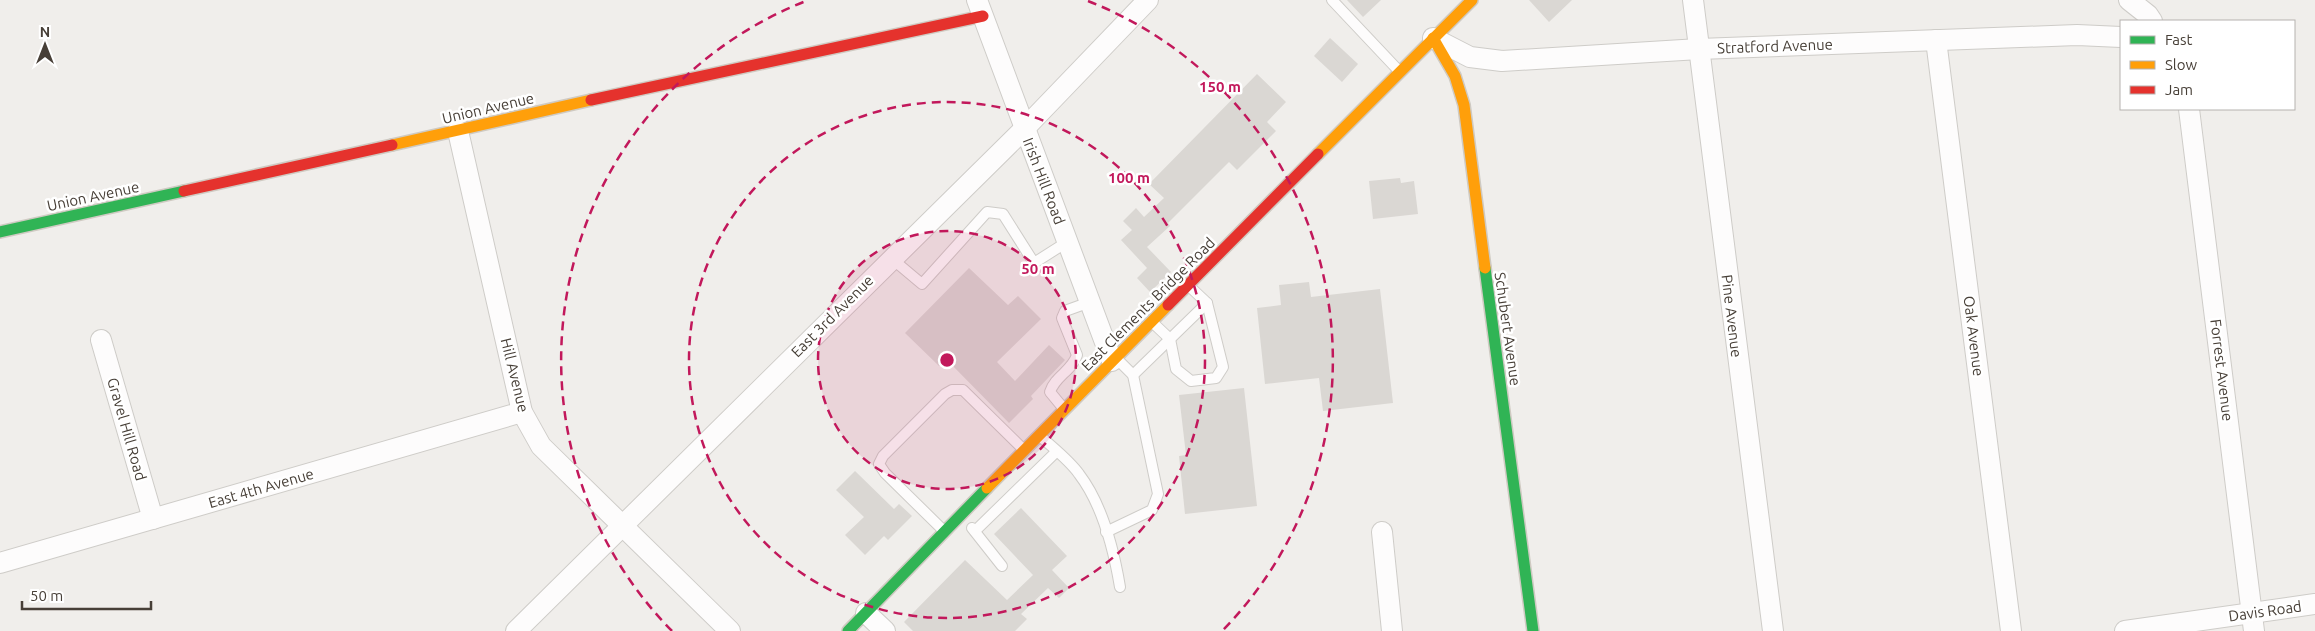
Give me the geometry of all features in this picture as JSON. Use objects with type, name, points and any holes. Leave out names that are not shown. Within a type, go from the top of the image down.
[{"type":"street","name":"East 3rd Avenue","points":[[516,631],[1024,128],[1148,0]]},
{"type":"street","name":"East Clements Bridge Road","points":[[848,631],[1114,359],[1472,0]]},
{"type":"street","name":"Pine Avenue","points":[[1693,0],[1773,631]]},
{"type":"street","points":[[2129,0],[2148,15],[2151,20]]},
{"type":"street","name":"Irish Hill Road","points":[[980,8],[1067,242],[1114,359]]},
{"type":"street","name":"Union Avenue","points":[[0,232],[458,131],[980,8]]},
{"type":"street","name":"Stratford Avenue","points":[[1433,38],[1470,57],[1502,61],[1699,49],[2077,35],[2120,37]]},
{"type":"street","name":"Schubert Avenue","points":[[1433,38],[1455,76],[1464,105],[1533,631]]},
{"type":"street","name":"Oak Avenue","points":[[1936,40],[2011,631]]},
{"type":"street","name":"Forrest Avenue","points":[[2189,110],[2253,622]]},
{"type":"street","name":"Hill Avenue","points":[[458,131],[522,412],[542,446],[730,631]]},
{"type":"street","name":"Gravel Hill Road","points":[[101,340],[153,519]]},
{"type":"street","name":"East 4th Avenue","points":[[0,562],[522,412]]},
{"type":"street","points":[[1382,532],[1392,631]]},
{"type":"street","name":"Davis Road","points":[[2125,631],[2253,622],[2315,604]]},
{"type":"street","points":[[866,613],[885,631]]},
{"type":"lane","points":[[1332,0],[1400,72]]},
{"type":"lane","points":[[891,258],[922,284],[986,212],[1003,214],[1034,263],[1067,242]]},
{"type":"lane","points":[[1152,321],[1170,339],[1176,369],[1191,381],[1216,378],[1223,367],[1207,303],[1188,285]]},
{"type":"lane","points":[[1065,410],[1050,392],[1052,384],[1074,365],[1077,355],[1062,318],[1065,311],[1090,302]]},
{"type":"lane","points":[[1133,374],[1207,303]]},
{"type":"lane","points":[[1106,532],[1152,510],[1158,494],[1133,374],[1114,359]]},
{"type":"lane","points":[[945,532],[885,474],[879,464],[883,456],[945,394],[952,390],[962,390],[1025,451]]},
{"type":"lane","points":[[1040,435],[1079,474],[1094,500],[1114,550],[1120,587]]},
{"type":"lane","points":[[975,531],[1056,452]]},
{"type":"lane","points":[[961,516],[1002,566]]},
{"type":"building","points":[[1347,0],[1381,0],[1363,17]]},
{"type":"building","points":[[1529,0],[1572,0],[1549,22]]},
{"type":"building","points":[[1330,38],[1358,64],[1342,82],[1314,56]]},
{"type":"building","points":[[1257,74],[1286,102],[1267,122],[1276,131],[1237,170],[1229,162],[1168,223],[1170,226],[1147,247],[1171,272],[1150,292],[1137,278],[1147,268],[1121,240],[1132,230],[1123,221],[1136,208],[1144,217],[1164,198],[1149,184]]},
{"type":"building","points":[[1400,178],[1401,183],[1414,181],[1418,214],[1373,219],[1369,181]]},
{"type":"building","points":[[969,268],[1008,305],[1018,296],[1041,319],[997,362],[1015,381],[1049,345],[1065,360],[1031,396],[1033,399],[1009,423],[946,359],[939,366],[905,333]]},
{"type":"building","points":[[1309,282],[1311,297],[1380,289],[1393,403],[1323,411],[1319,378],[1265,384],[1257,308],[1281,305],[1279,285]]},
{"type":"building","points":[[1244,388],[1257,506],[1185,514],[1179,456],[1186,455],[1179,395]]},
{"type":"building","points":[[855,471],[894,509],[899,504],[912,516],[888,540],[884,536],[865,555],[845,535],[864,517],[836,490]]},
{"type":"building","points":[[1021,508],[1067,556],[1052,570],[1069,588],[1059,598],[1048,588],[1021,614],[1027,619],[1015,631],[913,631],[904,622],[965,560],[1007,600],[1033,575],[994,534]]},
{"type":"traffic: fast","points":[[0,232],[184,191]]},
{"type":"traffic: fast","points":[[1485,268],[1533,631]]},
{"type":"traffic: fast","points":[[848,631],[987,488]]},
{"type":"traffic: slow","points":[[1318,154],[1472,0]]},
{"type":"traffic: slow","points":[[1433,38],[1455,76],[1464,105],[1485,268]]},
{"type":"traffic: slow","points":[[392,145],[591,100]]},
{"type":"traffic: slow","points":[[987,488],[1168,305]]},
{"type":"traffic: jam","points":[[591,100],[983,16]]},
{"type":"traffic: jam","points":[[184,191],[392,145]]},
{"type":"traffic: jam","points":[[1168,305],[1318,154]]}]
